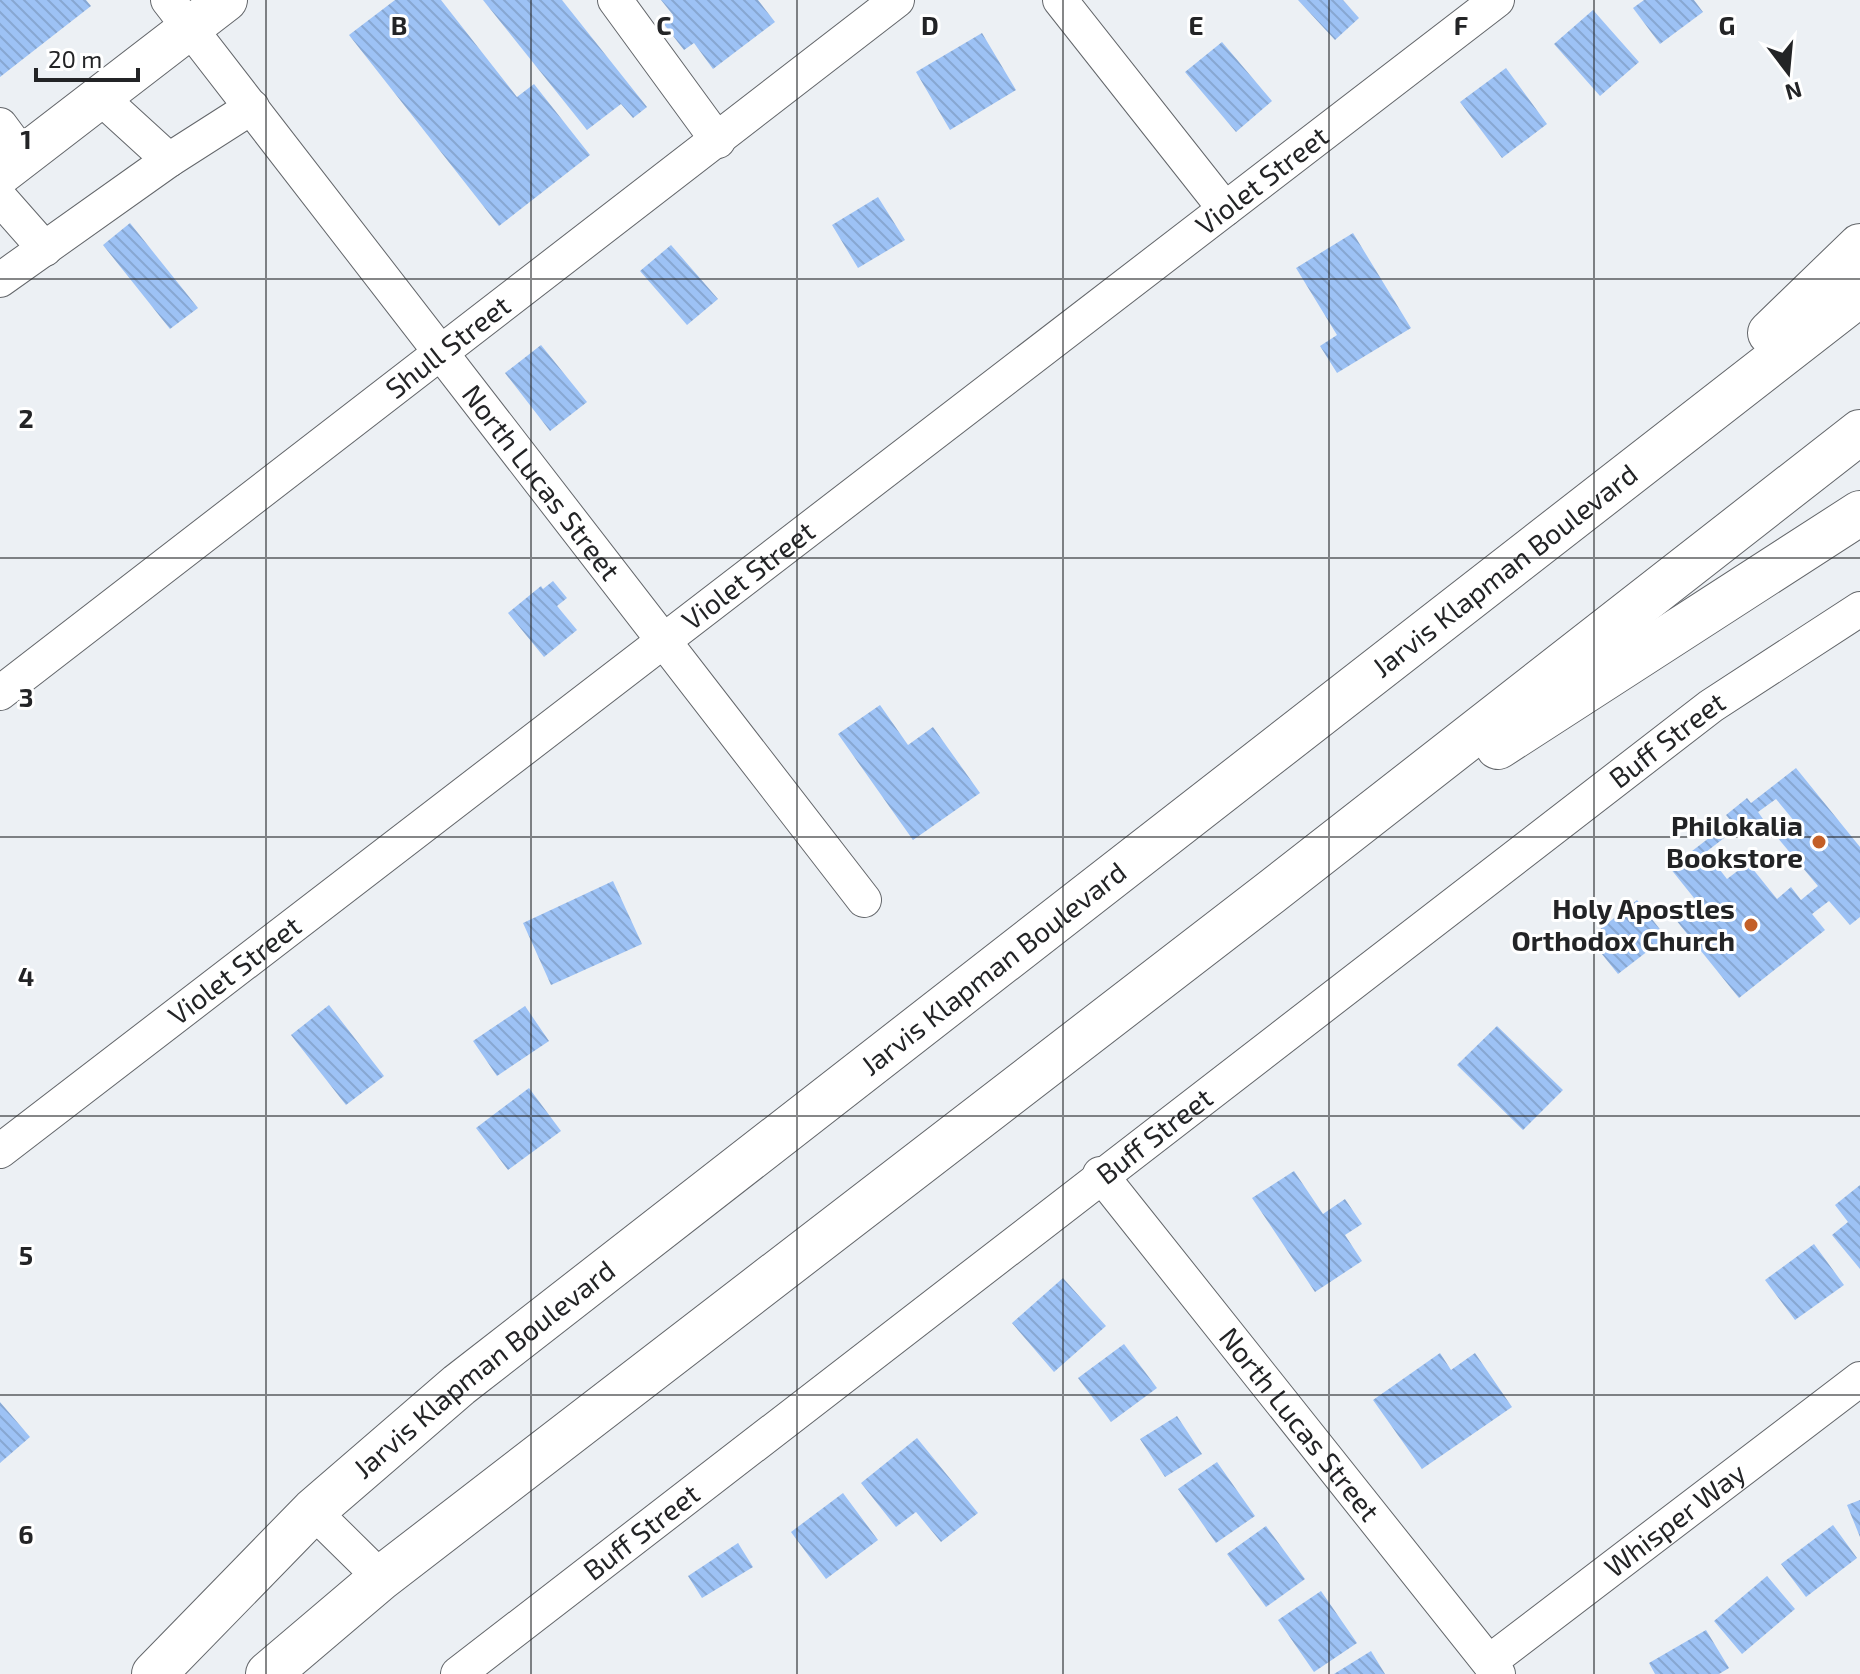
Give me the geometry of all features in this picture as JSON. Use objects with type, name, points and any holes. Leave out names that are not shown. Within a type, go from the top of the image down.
[{"type":"highway","points":[[1616,484],[1860,246]]},
{"type":"highway","name":"Jarvis Klapman Boulevard","points":[[154,1674],[313,1511],[459,1385],[1860,294]]},
{"type":"highway","points":[[268,1674],[381,1578],[1270,893],[1860,432]]},
{"type":"highway","points":[[1270,893],[1860,513]]},
{"type":"main road","points":[[8,152],[100,97],[179,14],[226,0]]},
{"type":"street","points":[[615,0],[718,141]]},
{"type":"street","name":"Shull Street","points":[[0,693],[897,0]]},
{"type":"street","points":[[1060,0],[1225,209]]},
{"type":"street","name":"Violet Street","points":[[6,1136],[664,641],[1497,0]]},
{"type":"street","name":"North Lucas Street","points":[[179,14],[864,900]]},
{"type":"street","points":[[100,97],[169,160]]},
{"type":"street","points":[[0,280],[169,160],[252,107]]},
{"type":"street","points":[[0,198],[45,249]]},
{"type":"street","name":"Buff Street","points":[[458,1674],[1100,1174],[1711,706],[1860,609]]},
{"type":"street","name":"North Lucas Street","points":[[1100,1174],[1493,1668]]},
{"type":"street","name":"Whisper Way","points":[[1493,1668],[1860,1379]]},
{"type":"street","points":[[313,1511],[381,1578]]},
{"type":"building","points":[[0,0],[86,0],[91,6],[0,77]]},
{"type":"building","points":[[395,0],[441,0],[517,97],[534,84],[590,155],[499,226],[349,35]]},
{"type":"building","points":[[483,0],[562,0],[647,107],[633,118],[621,104],[587,130]]},
{"type":"building","points":[[661,0],[758,0],[775,22],[713,69],[694,43],[684,50],[663,23],[673,15]]},
{"type":"building","points":[[1298,0],[1343,0],[1359,18],[1335,40]]},
{"type":"building","points":[[1644,0],[1694,0],[1703,12],[1660,44],[1633,8]]},
{"type":"building","points":[[1593,10],[1639,62],[1600,96],[1554,44]]},
{"type":"building","points":[[982,33],[1016,90],[950,130],[916,72]]},
{"type":"building","points":[[1222,42],[1272,101],[1236,132],[1185,72]]},
{"type":"building","points":[[1506,68],[1547,124],[1502,158],[1460,102]]},
{"type":"building","points":[[878,197],[905,240],[858,268],[832,225]]},
{"type":"building","points":[[130,223],[198,308],[170,329],[103,245]]},
{"type":"building","points":[[1353,233],[1411,328],[1337,373],[1320,346],[1337,335],[1296,268]]},
{"type":"building","points":[[671,245],[718,299],[687,325],[640,271]]},
{"type":"building","points":[[541,345],[587,402],[550,431],[505,373]]},
{"type":"building","points":[[553,581],[567,598],[557,606],[577,630],[544,657],[508,613],[541,586],[543,589]]},
{"type":"building","points":[[880,705],[908,745],[933,727],[980,793],[913,840],[838,734]]},
{"type":"building","points":[[1796,768],[1860,847],[1860,917],[1850,925],[1829,901],[1812,914],[1825,930],[1739,998],[1676,920],[1698,903],[1670,868],[1731,821],[1726,815],[1747,798],[1751,803]],"holes":[[[1776,799],[1795,822],[1777,837],[1818,886],[1801,900],[1791,887],[1777,899],[1748,863],[1727,879],[1706,852],[1737,828],[1742,835],[1763,819],[1758,812]]]},
{"type":"building","points":[[613,881],[642,944],[551,985],[523,923]]},
{"type":"building","points":[[1637,900],[1666,937],[1618,974],[1589,938]]},
{"type":"building","points":[[329,1005],[384,1076],[346,1105],[291,1035]]},
{"type":"building","points":[[525,1006],[549,1041],[497,1076],[473,1041]]},
{"type":"building","points":[[1497,1026],[1563,1090],[1523,1130],[1457,1065]]},
{"type":"building","points":[[529,1088],[561,1131],[508,1170],[476,1128]]},
{"type":"building","points":[[1294,1171],[1323,1214],[1345,1199],[1362,1224],[1345,1235],[1362,1261],[1315,1292],[1252,1198]]},
{"type":"building","points":[[1860,1185],[1860,1269],[1832,1235],[1848,1222],[1835,1205]]},
{"type":"building","points":[[1814,1244],[1844,1285],[1795,1320],[1765,1280]]},
{"type":"building","points":[[1063,1278],[1106,1326],[1054,1372],[1012,1323]]},
{"type":"building","points":[[1124,1344],[1157,1388],[1111,1422],[1078,1378]]},
{"type":"building","points":[[1440,1353],[1451,1370],[1475,1353],[1512,1407],[1422,1469],[1373,1400]]},
{"type":"building","points":[[0,1402],[30,1437],[0,1463]]},
{"type":"building","points":[[1177,1416],[1202,1454],[1165,1477],[1140,1439]]},
{"type":"building","points":[[917,1438],[978,1513],[941,1542],[916,1512],[896,1527],[861,1483]]},
{"type":"building","points":[[1217,1462],[1255,1516],[1216,1543],[1178,1489]]},
{"type":"building","points":[[843,1493],[878,1540],[826,1579],[791,1532]]},
{"type":"building","points":[[1860,1500],[1860,1537],[1847,1505]]},
{"type":"building","points":[[1833,1525],[1857,1558],[1806,1597],[1781,1564]]},
{"type":"building","points":[[1266,1526],[1305,1579],[1266,1607],[1227,1554]]},
{"type":"building","points":[[738,1543],[753,1567],[702,1598],[688,1576]]},
{"type":"building","points":[[1767,1576],[1795,1609],[1742,1654],[1714,1621]]},
{"type":"building","points":[[1321,1591],[1357,1643],[1314,1672],[1278,1620]]},
{"type":"building","points":[[1706,1630],[1729,1668],[1719,1674],[1655,1674],[1649,1663]]},
{"type":"building","points":[[1371,1651],[1385,1674],[1334,1674]]},
{"type":"place","name":"Philokalia Bookstore","points":[[1819,842]]},
{"type":"place","name":"Holy Apostles Orthodox Church","points":[[1751,925]]}]
